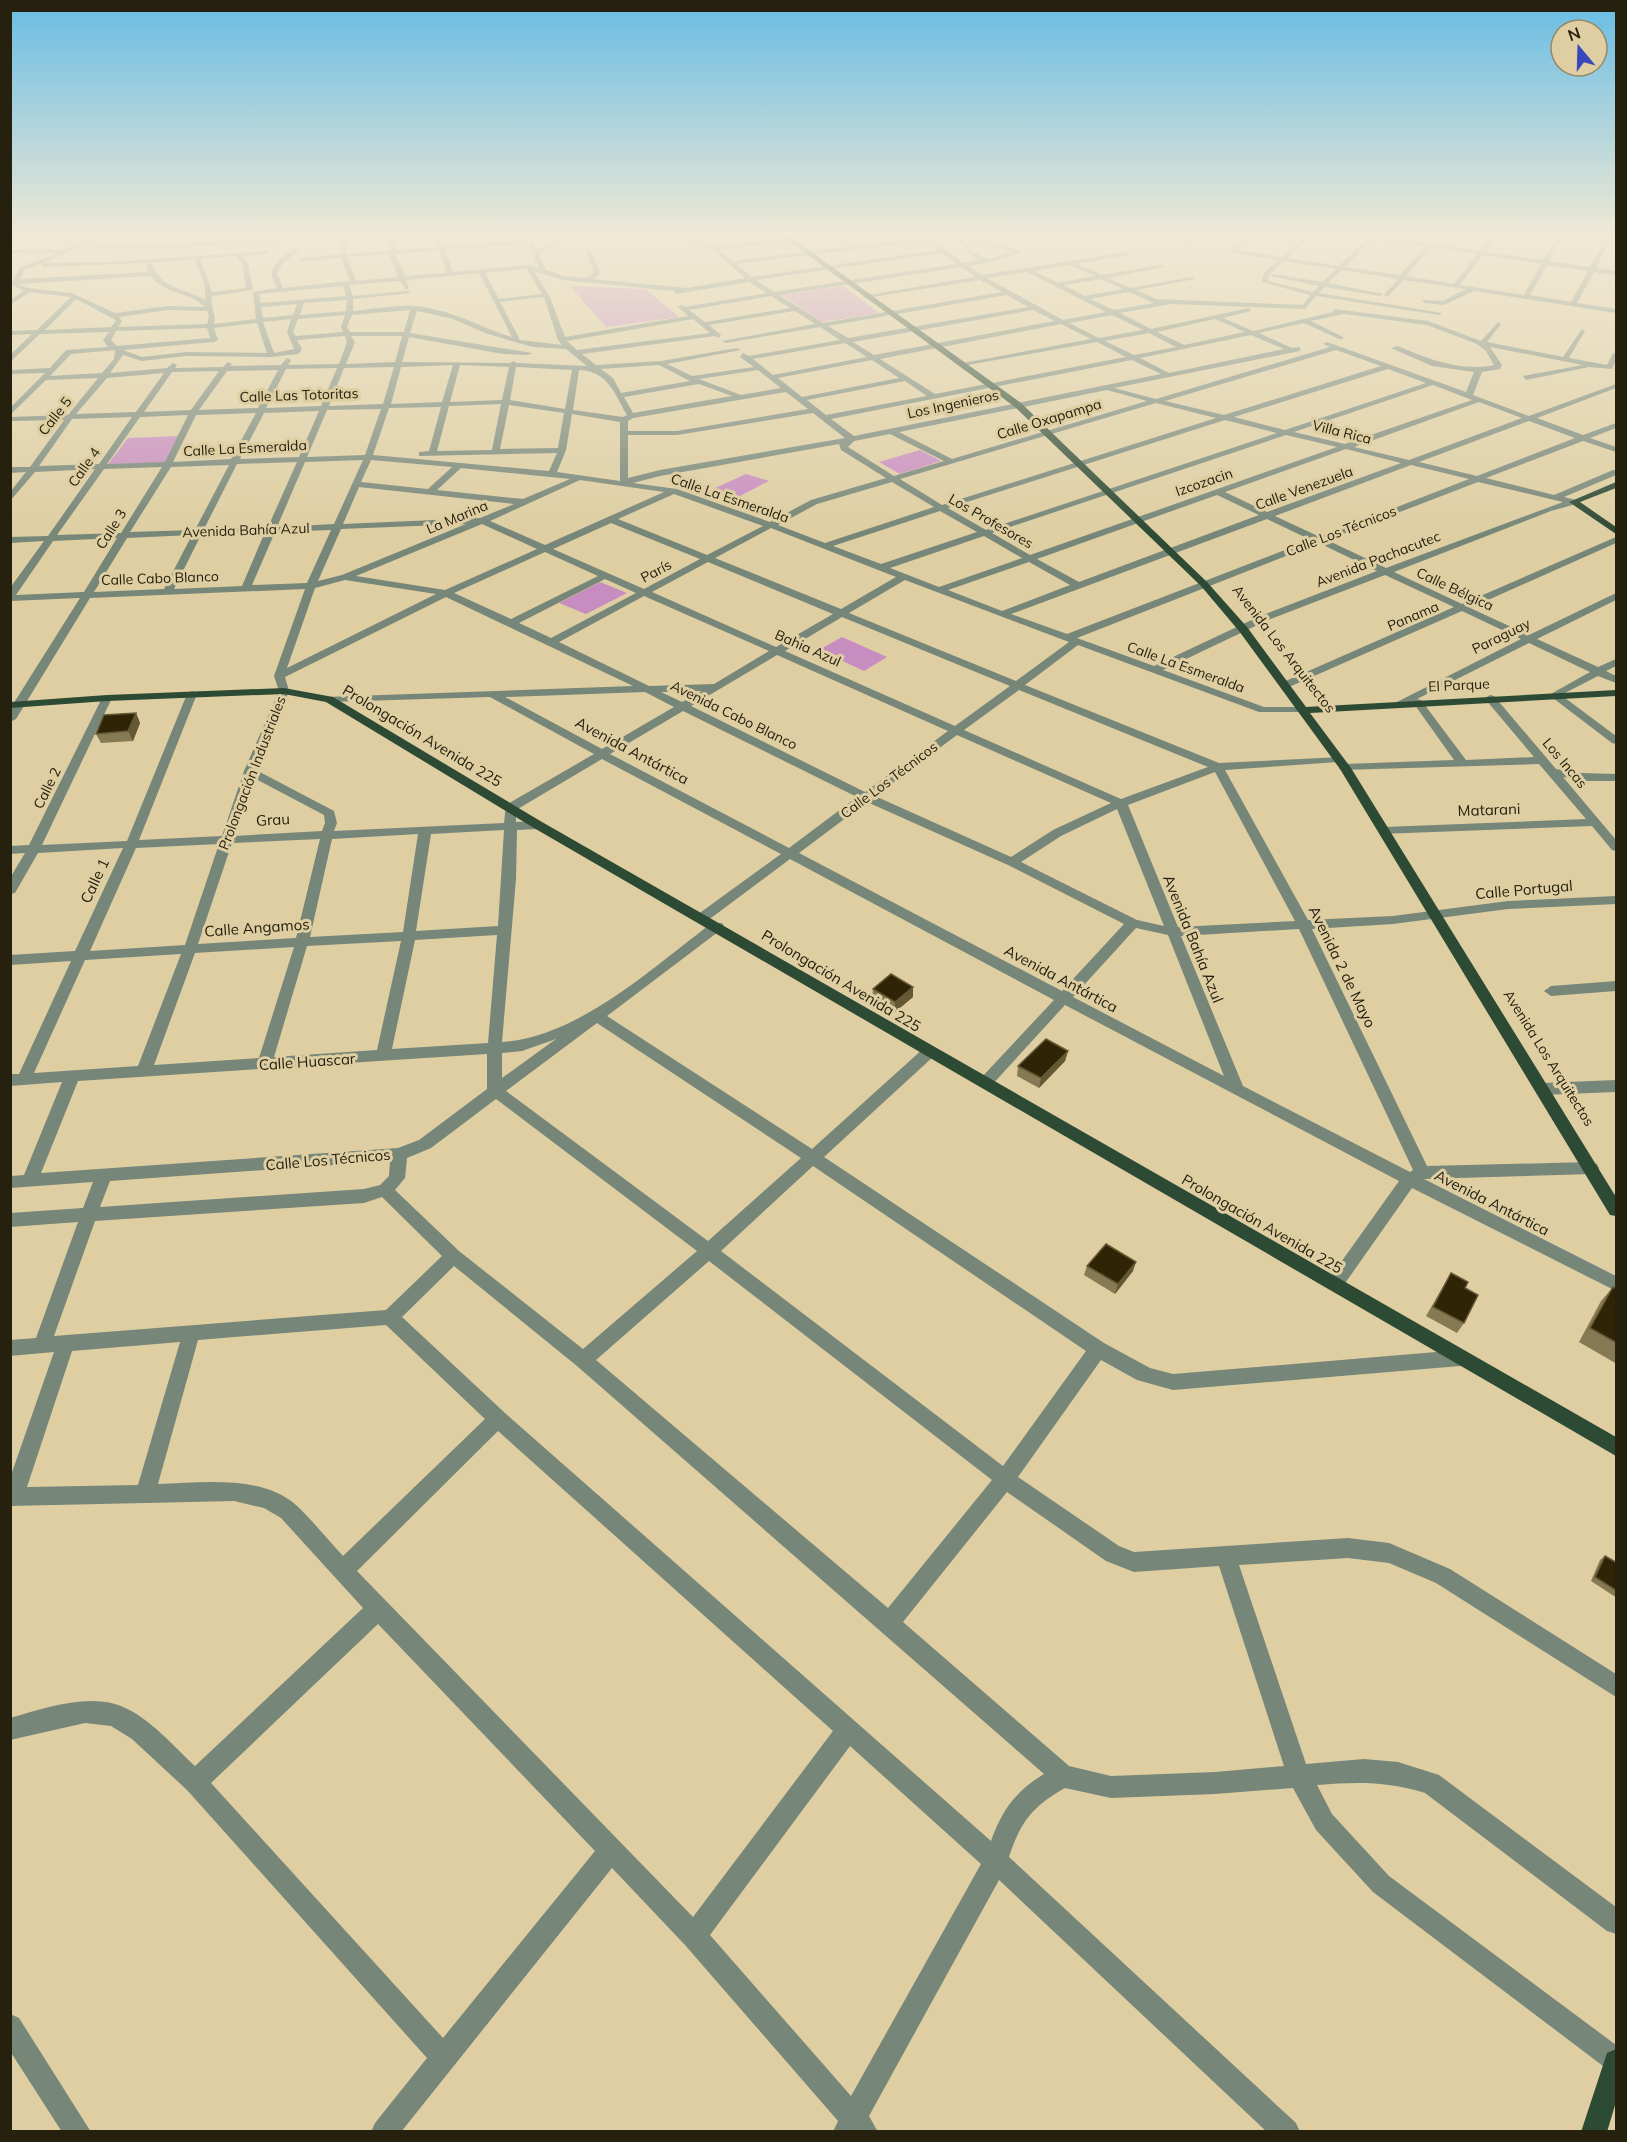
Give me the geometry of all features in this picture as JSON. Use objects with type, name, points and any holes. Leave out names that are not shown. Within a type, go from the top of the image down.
[{"type":"main road","name":"Avenida Los Arquitectos","points":[[918,333],[1018,405],[1171,551],[1244,629],[1342,763],[1591,1168],[1610,1188],[1617,1210]]},
{"type":"main road","name":"Avenida Pachacutec","points":[[1573,502],[1617,484]]},
{"type":"main road","points":[[1573,502],[1617,531]]},
{"type":"main road","name":"Prolongación Avenida 225","points":[[15,705],[107,698],[284,691],[329,699],[538,825],[717,926],[929,1052],[1617,1447]]},
{"type":"main road","name":"El Parque","points":[[1304,710],[1490,698],[1617,693]]},
{"type":"main road","points":[[1594,2132],[1617,2061]]},
{"type":"street","points":[[10,333],[40,333]]},
{"type":"street","points":[[10,360],[40,333]]},
{"type":"street","points":[[112,333],[107,340],[117,349],[142,359],[181,355],[289,354],[298,349],[290,333]]},
{"type":"street","points":[[10,413],[69,352],[214,340],[212,333]]},
{"type":"street","points":[[264,333],[271,355]]},
{"type":"street","points":[[292,339],[345,333],[406,334],[504,352],[576,353],[716,334],[852,439]]},
{"type":"street","points":[[246,588],[270,530],[304,459],[342,366],[352,340],[345,333]]},
{"type":"street","points":[[490,333],[532,345],[568,347]]},
{"type":"street","points":[[513,333],[517,341]]},
{"type":"street","points":[[559,333],[568,347],[610,380],[621,395],[628,418],[624,433],[624,483]]},
{"type":"street","points":[[562,340],[602,333]]},
{"type":"street","points":[[726,341],[774,333]]},
{"type":"street","points":[[833,333],[933,396]]},
{"type":"street","points":[[748,358],[886,333]]},
{"type":"street","points":[[772,377],[1006,333]]},
{"type":"street","points":[[1085,333],[1168,375]]},
{"type":"street","points":[[962,364],[1139,333]]},
{"type":"street","points":[[1154,333],[1184,348]]},
{"type":"street","points":[[825,418],[1252,333],[1291,350]]},
{"type":"street","points":[[1330,333],[1341,338],[1321,342],[1617,450]]},
{"type":"street","points":[[1454,333],[1481,343],[1592,365],[1609,367],[1617,355]]},
{"type":"street","points":[[1481,343],[1490,333]]},
{"type":"street","points":[[1565,359],[1581,333]]},
{"type":"street","name":"Prolongación Industriales","points":[[144,1071],[190,949],[250,771],[284,691],[279,676],[311,586],[368,457],[386,405],[406,334]]},
{"type":"street","points":[[1207,343],[1217,347]]},
{"type":"street","points":[[1395,348],[1435,364],[1479,370],[1497,368],[1498,365],[1481,343]]},
{"type":"street","points":[[632,347],[691,379],[740,396]]},
{"type":"street","name":"Los Ingenieros","points":[[624,483],[660,473],[693,469],[891,431],[927,417],[1018,405],[1105,389],[1302,347]]},
{"type":"street","name":"Calle Oxapampa","points":[[774,526],[814,502],[1335,348]]},
{"type":"street","name":"Calle 5","points":[[10,498],[33,470],[49,431],[72,416],[118,359],[117,349]]},
{"type":"street","points":[[1044,349],[1060,358]]},
{"type":"street","points":[[45,378],[170,370],[398,364],[513,363],[594,367],[659,363],[737,350]]},
{"type":"street","points":[[1226,352],[1245,360]]},
{"type":"street","points":[[167,592],[236,462],[289,354]]},
{"type":"street","name":"Calle 4","points":[[10,597],[181,355]]},
{"type":"street","name":"Calle 3","points":[[10,719],[15,705],[167,465],[194,412],[235,355]]},
{"type":"street","points":[[432,454],[457,363]]},
{"type":"street","points":[[496,452],[513,363]]},
{"type":"street","points":[[1068,363],[1076,367]]},
{"type":"street","points":[[1526,378],[1592,365]]},
{"type":"street","points":[[552,474],[562,450],[576,367]]},
{"type":"street","points":[[824,546],[1386,367]]},
{"type":"street","points":[[691,379],[760,368]]},
{"type":"street","points":[[10,372],[52,370]]},
{"type":"street","points":[[1469,396],[1479,370]]},
{"type":"street","points":[[801,399],[905,379]]},
{"type":"street","points":[[621,395],[700,382]]},
{"type":"street","points":[[880,568],[1433,383]]},
{"type":"street","name":"Calle Venezuela","points":[[1002,614],[1617,386]]},
{"type":"street","name":"Calle Las Totoritas","points":[[10,420],[505,402],[628,418],[787,388]]},
{"type":"street","name":"Villa Rica","points":[[1105,389],[1573,502]]},
{"type":"street","name":"Izcozacin","points":[[939,590],[1479,400]]},
{"type":"street","points":[[904,402],[927,417]]},
{"type":"street","points":[[624,433],[677,434],[815,410]]},
{"type":"street","points":[[10,420],[49,431]]},
{"type":"street","name":"Calle Los Técnicos","points":[[702,918],[1017,685],[1071,640],[1204,584],[1617,425]]},
{"type":"street","points":[[891,431],[952,462]]},
{"type":"street","name":"Los Profesores","points":[[852,439],[843,444],[844,448],[893,480],[1077,585]]},
{"type":"street","points":[[368,457],[562,450]]},
{"type":"street","name":"Calle La Esmeralda","points":[[10,470],[368,457],[552,474],[674,491],[774,526],[903,577],[1263,710],[1304,710]]},
{"type":"street","points":[[430,492],[458,466]]},
{"type":"street","points":[[1554,498],[1617,472]]},
{"type":"street","name":"La Marina","points":[[345,577],[482,521],[578,478]]},
{"type":"street","points":[[356,484],[525,502]]},
{"type":"street","points":[[279,676],[446,593],[674,491]]},
{"type":"street","name":"Calle Bélgica","points":[[1217,492],[1617,680]]},
{"type":"street","name":"Avenida Pachacutec","points":[[1154,670],[1264,618],[1548,509],[1573,502]]},
{"type":"street","points":[[610,519],[1218,767]]},
{"type":"street","name":"Avenida Bahía Azul","points":[[10,540],[482,521]]},
{"type":"street","name":"Bahia Azul","points":[[482,521],[1121,803]]},
{"type":"street","name":"París","points":[[551,642],[774,526]]},
{"type":"street","name":"Panama","points":[[1285,685],[1617,540]]},
{"type":"street","points":[[511,623],[606,575]]},
{"type":"street","name":"Avenida Cabo Blanco","points":[[311,586],[345,577],[446,593],[866,797],[1012,862],[1133,922],[1172,932],[1304,926]]},
{"type":"street","points":[[903,577],[510,808],[506,930],[493,1049],[495,1090],[1005,1479],[1113,1554],[1134,1562],[1348,1548],[1389,1553],[1443,1576],[1617,1686]]},
{"type":"street","name":"Calle Cabo Blanco","points":[[10,597],[311,586]]},
{"type":"street","name":"Paraguay","points":[[1400,704],[1617,596]]},
{"type":"street","points":[[1617,662],[1554,695],[1617,741]]},
{"type":"street","points":[[329,699],[718,687]]},
{"type":"street","name":"Calle 1","points":[[17,1080],[130,845],[192,694]]},
{"type":"street","name":"Avenida Antártica","points":[[494,695],[600,754],[1063,999],[1415,1176],[1617,1284]]},
{"type":"street","name":"Calle 2","points":[[10,890],[34,848],[107,698]]},
{"type":"street","name":"Los Incas","points":[[1490,698],[1615,843]]},
{"type":"street","points":[[1417,702],[1463,764]]},
{"type":"street","points":[[1012,862],[1057,833],[1121,803],[1218,767],[1342,763],[1463,764],[1543,760]]},
{"type":"street","name":"Avenida 2 de Mayo","points":[[1218,767],[1304,926],[1415,1176]]},
{"type":"street","points":[[250,771],[330,814],[331,823],[302,942],[264,1065]]},
{"type":"street","points":[[1553,772],[1581,777],[1617,777]]},
{"type":"street","name":"Avenida Bahía Azul","points":[[1121,803],[1236,1088]]},
{"type":"street","name":"Matarani","points":[[1384,831],[1595,822]]},
{"type":"street","name":"Grau","points":[[10,850],[538,825]]},
{"type":"street","points":[[383,1057],[409,935],[424,830]]},
{"type":"street","name":"Calle Portugal","points":[[1304,926],[1435,916],[1508,905],[1617,900]]},
{"type":"street","points":[[985,1083],[1133,922]]},
{"type":"street","name":"Calle Los Técnicos","points":[[10,1182],[399,1154],[425,1144],[717,926]]},
{"type":"street","name":"Calle Angamos","points":[[10,960],[506,930]]},
{"type":"street","points":[[1551,991],[1617,986]]},
{"type":"street","points":[[598,1017],[1098,1349],[1142,1374],[1158,1380],[1173,1382],[1460,1358]]},
{"type":"street","name":"Calle Huascar","points":[[17,1080],[522,1046],[598,1017]]},
{"type":"street","points":[[583,1360],[709,1251],[929,1052]]},
{"type":"street","points":[[30,1180],[72,1077]]},
{"type":"street","points":[[1542,1089],[1617,1086]]},
{"type":"street","points":[[10,1220],[364,1196],[385,1190],[397,1178],[399,1154]]},
{"type":"street","points":[[1335,1284],[1415,1176],[1591,1168]]},
{"type":"street","points":[[42,1346],[103,1177]]},
{"type":"street","points":[[385,1190],[453,1256],[583,1360],[890,1623],[1063,1776],[1111,1787],[1215,1783],[1364,1770],[1398,1773],[1431,1783],[1617,1922]]},
{"type":"street","points":[[10,1348],[390,1317],[453,1256]]},
{"type":"street","points":[[390,1317],[498,1419],[996,1861],[1287,2132]]},
{"type":"street","points":[[145,1494],[191,1334]]},
{"type":"street","points":[[65,1345],[12,1497],[234,1492],[267,1499],[288,1511],[378,1610],[693,1936],[855,2127],[996,1861],[1004,1833],[1019,1808],[1040,1789],[1063,1776]]},
{"type":"street","points":[[890,1623],[1005,1479],[1098,1349]]},
{"type":"street","points":[[343,1571],[498,1419]]},
{"type":"street","points":[[1226,1556],[1298,1774],[1324,1822],[1381,1884],[1617,2061]]},
{"type":"street","points":[[195,1782],[378,1610]]},
{"type":"street","points":[[10,1729],[85,1712],[114,1715],[140,1731],[195,1782],[444,2058]]},
{"type":"street","points":[[693,1936],[848,1730]]},
{"type":"street","points":[[384,2132],[611,1850]]},
{"type":"street","points":[[10,2027],[78,2132]]},
{"type":"shaded area","points":[[180,436],[165,463],[108,464],[128,438]]},
{"type":"shaded area","points":[[920,450],[941,461],[900,474],[879,462]]},
{"type":"shaded area","points":[[746,474],[769,481],[736,498],[713,489]]},
{"type":"shaded area","points":[[600,582],[627,593],[586,614],[559,603]]},
{"type":"shaded area","points":[[842,637],[887,657],[864,671],[819,650]]},
{"type":"building","points":[[136,713],[128,731],[96,734],[104,715]]},
{"type":"building","points":[[891,974],[913,987],[895,1002],[873,989]]},
{"type":"building","points":[[1046,1039],[1068,1051],[1041,1078],[1018,1066]]},
{"type":"building","points":[[1106,1244],[1136,1262],[1118,1284],[1087,1266]]},
{"type":"building","points":[[1451,1273],[1468,1282],[1465,1288],[1478,1295],[1464,1323],[1433,1307]]},
{"type":"building","points":[[1613,1287],[1617,1289],[1617,1343],[1590,1328]]},
{"type":"building","points":[[1605,1556],[1617,1563],[1617,1591],[1595,1577]]}]
